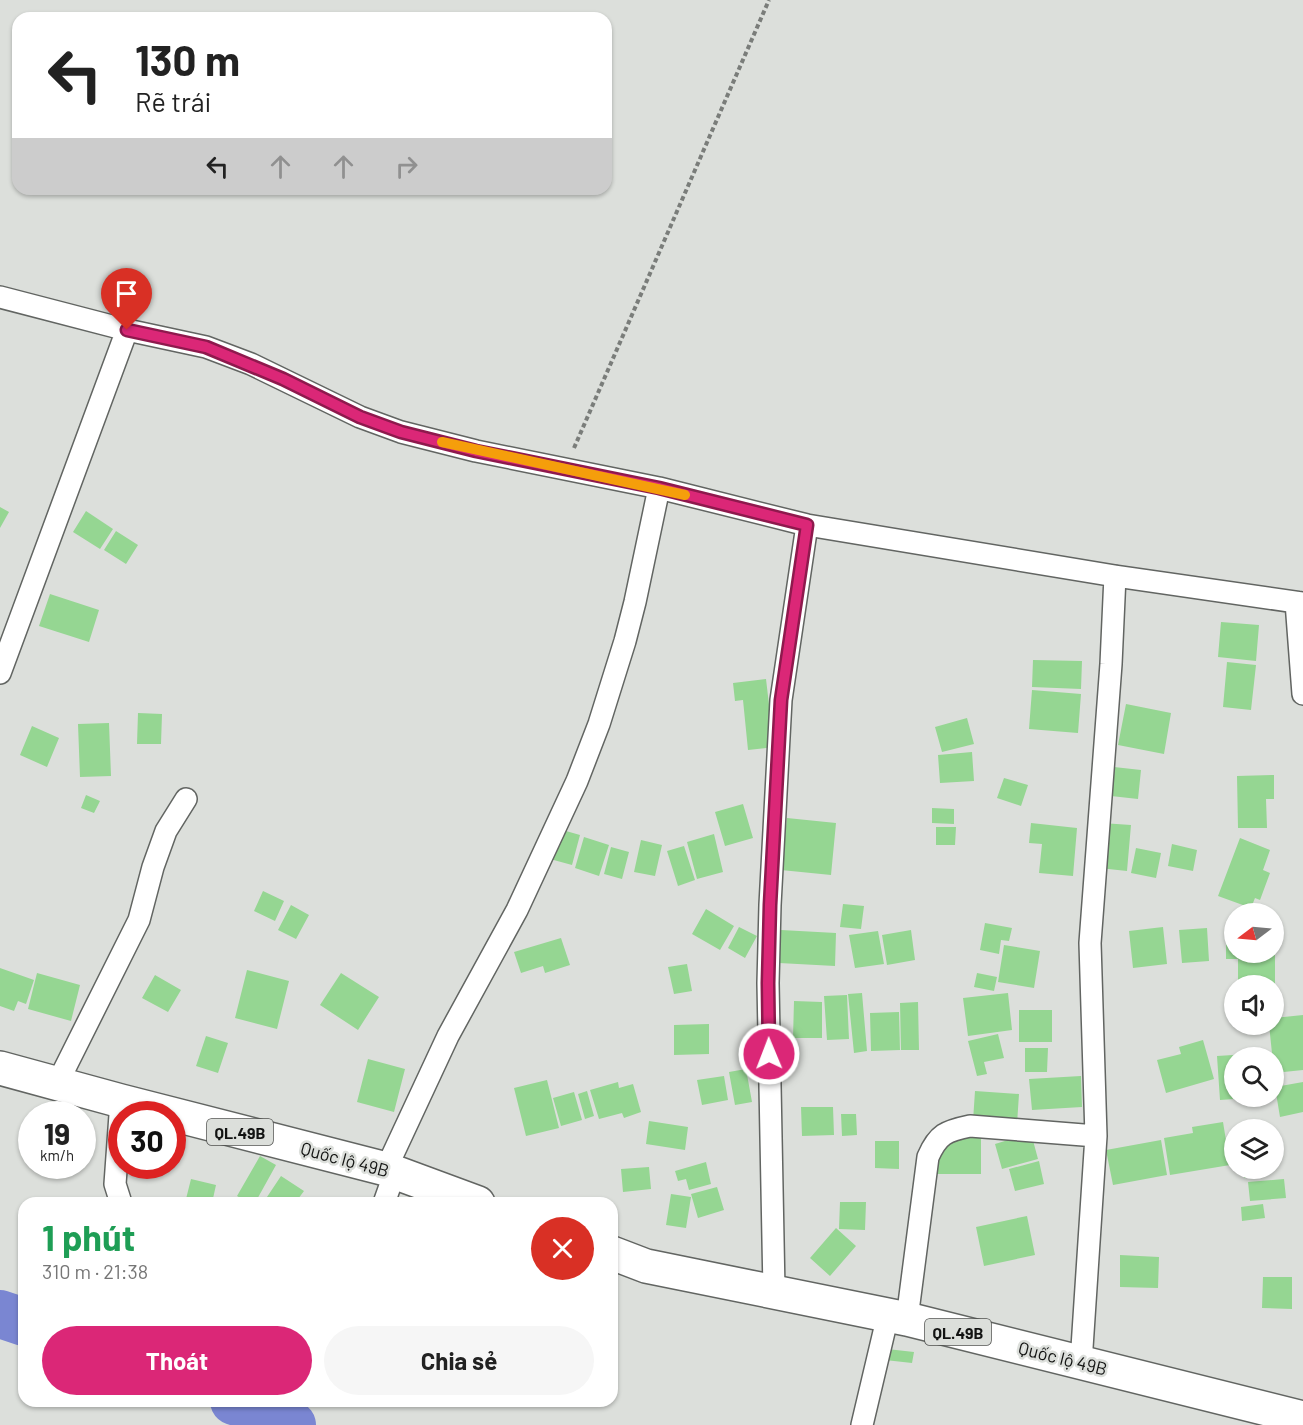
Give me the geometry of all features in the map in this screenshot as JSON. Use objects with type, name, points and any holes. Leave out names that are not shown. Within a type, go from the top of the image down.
[{"type":"main road","name":"Quốc lộ 49B","points":[[0,1068],[121,1101]]},
{"type":"main road","name":"Quốc lộ 49B","points":[[186,1118],[391,1171],[462,1197]]},
{"type":"main road","name":"Quốc lộ 49B","points":[[618,1255],[646,1266],[898,1317],[1303,1418]]},
{"type":"street","points":[[0,297],[127,330],[206,347],[280,378],[360,417],[401,432],[476,451],[659,488],[807,525],[1115,576],[1300,602],[1303,694]]},
{"type":"street","points":[[0,673],[127,330]]},
{"type":"street","points":[[385,1197],[391,1171],[448,1036],[517,910],[577,781],[599,724],[625,641],[659,488]]},
{"type":"street","points":[[774,1291],[768,983],[770,905],[781,700],[807,525]]},
{"type":"street","points":[[1081,1363],[1096,1136],[1090,943],[1111,664],[1115,576]]},
{"type":"street","points":[[57,1084],[139,920],[153,867],[166,831],[186,799]]},
{"type":"street","points":[[862,1425],[898,1317],[928,1157],[934,1143],[942,1134],[970,1126],[1096,1136]]},
{"type":"street","points":[[115,1179],[120,1197]]},
{"type":"path","points":[[564,469],[769,0]]},
{"type":"building","points":[[0,507],[9,512],[0,528]]},
{"type":"building","points":[[86,511],[113,529],[100,549],[73,532]]},
{"type":"building","points":[[116,531],[138,545],[126,564],[104,550]]},
{"type":"building","points":[[50,594],[99,610],[89,642],[39,626]]},
{"type":"building","points":[[1221,622],[1259,625],[1256,661],[1218,657]]},
{"type":"building","points":[[1033,660],[1082,661],[1081,689],[1032,687]]},
{"type":"building","points":[[1227,662],[1256,665],[1251,710],[1223,707]]},
{"type":"building","points":[[766,679],[774,747],[748,750],[743,700],[735,701],[733,683]]},
{"type":"building","points":[[1032,690],[1081,694],[1078,733],[1029,729]]},
{"type":"building","points":[[1126,704],[1171,713],[1164,754],[1118,745]]},
{"type":"building","points":[[138,713],[162,714],[161,744],[137,744]]},
{"type":"building","points":[[967,718],[974,744],[942,752],[935,727]]},
{"type":"building","points":[[109,723],[111,776],[80,777],[78,724]]},
{"type":"building","points":[[32,726],[59,738],[47,767],[20,755]]},
{"type":"building","points":[[972,752],[974,781],[940,783],[938,755]]},
{"type":"building","points":[[1114,767],[1141,770],[1138,799],[1111,796]]},
{"type":"building","points":[[1274,775],[1274,799],[1266,799],[1267,828],[1238,828],[1237,776]]},
{"type":"building","points":[[1004,778],[1028,785],[1021,806],[997,798]]},
{"type":"building","points":[[86,795],[100,801],[94,813],[81,808]]},
{"type":"building","points":[[743,804],[753,838],[725,846],[715,812]]},
{"type":"building","points":[[932,808],[954,809],[954,824],[932,823]]},
{"type":"building","points":[[787,818],[836,823],[831,875],[781,870]]},
{"type":"building","points":[[1031,823],[1077,828],[1073,876],[1039,873],[1042,844],[1029,843]]},
{"type":"building","points":[[1102,823],[1131,825],[1127,871],[1099,868]]},
{"type":"building","points":[[936,827],[956,827],[955,845],[936,845]]},
{"type":"building","points":[[559,829],[580,835],[572,865],[550,859]]},
{"type":"building","points":[[714,834],[723,872],[697,879],[687,842]]},
{"type":"building","points":[[584,837],[609,845],[599,876],[575,868]]},
{"type":"building","points":[[1240,838],[1270,850],[1263,870],[1270,873],[1260,900],[1255,898],[1253,903],[1237,903],[1218,896]]},
{"type":"building","points":[[641,840],[662,845],[655,876],[634,872]]},
{"type":"building","points":[[1172,844],[1197,850],[1193,871],[1168,866]]},
{"type":"building","points":[[684,846],[695,880],[678,886],[667,851]]},
{"type":"building","points":[[611,847],[629,852],[622,879],[604,874]]},
{"type":"building","points":[[1136,848],[1161,853],[1156,878],[1131,873]]},
{"type":"building","points":[[263,891],[284,901],[275,921],[254,911]]},
{"type":"building","points":[[843,904],[864,906],[861,929],[840,927]]},
{"type":"building","points":[[291,905],[309,915],[296,939],[278,930]]},
{"type":"building","points":[[706,909],[734,926],[720,950],[692,934]]},
{"type":"building","points":[[985,923],[1012,928],[1009,941],[1001,940],[999,954],[980,950]]},
{"type":"building","points":[[739,927],[757,936],[745,958],[728,948]]},
{"type":"building","points":[[1163,927],[1167,964],[1133,968],[1129,931]]},
{"type":"building","points":[[1207,928],[1209,961],[1182,963],[1179,930]]},
{"type":"building","points":[[781,930],[836,933],[835,966],[779,963]]},
{"type":"building","points":[[911,930],[915,960],[887,965],[882,935]]},
{"type":"building","points":[[878,931],[884,964],[855,968],[849,935]]},
{"type":"building","points":[[561,938],[570,965],[545,973],[543,966],[521,973],[514,952]]},
{"type":"building","points":[[1004,945],[1040,951],[1034,988],[998,982]]},
{"type":"building","points":[[1238,963],[1275,963],[1275,975],[1238,975]]},
{"type":"building","points":[[687,964],[692,991],[674,994],[668,967]]},
{"type":"building","points":[[0,968],[34,980],[26,1004],[18,1001],[14,1011],[0,1006]]},
{"type":"building","points":[[247,970],[289,981],[277,1029],[235,1018]]},
{"type":"building","points":[[37,973],[80,985],[71,1021],[28,1009]]},
{"type":"building","points":[[341,973],[379,997],[358,1030],[320,1005]]},
{"type":"building","points":[[977,973],[997,977],[994,991],[974,987]]},
{"type":"building","points":[[155,975],[181,990],[168,1012],[142,998]]},
{"type":"building","points":[[862,993],[867,1051],[854,1053],[848,994]]},
{"type":"building","points":[[1008,993],[1012,1030],[968,1036],[963,998]]},
{"type":"building","points":[[847,995],[849,1039],[827,1040],[824,996]]},
{"type":"building","points":[[794,1001],[822,1002],[822,1038],[793,1038]]},
{"type":"building","points":[[918,1002],[919,1050],[901,1050],[900,1003]]},
{"type":"building","points":[[1019,1010],[1052,1010],[1052,1042],[1019,1042]]},
{"type":"building","points":[[899,1012],[900,1050],[871,1051],[870,1013]]},
{"type":"building","points":[[1303,1015],[1303,1070],[1284,1072],[1284,1047],[1271,1047],[1270,1035],[1284,1035],[1284,1017]]},
{"type":"building","points":[[709,1024],[709,1054],[674,1055],[674,1025]]},
{"type":"building","points":[[998,1034],[1004,1058],[984,1062],[987,1074],[977,1076],[968,1041]]},
{"type":"building","points":[[206,1036],[228,1043],[218,1073],[196,1066]]},
{"type":"building","points":[[1203,1040],[1214,1079],[1166,1093],[1157,1060],[1181,1054],[1179,1047]]},
{"type":"building","points":[[1025,1048],[1048,1048],[1047,1072],[1025,1072]]},
{"type":"building","points":[[1217,1056],[1224,1056],[1224,1100],[1220,1100]]},
{"type":"building","points":[[368,1059],[405,1069],[394,1112],[357,1102]]},
{"type":"building","points":[[746,1069],[752,1102],[735,1105],[729,1072]]},
{"type":"building","points":[[724,1076],[728,1100],[702,1105],[697,1080]]},
{"type":"building","points":[[1081,1076],[1082,1107],[1032,1110],[1029,1079]]},
{"type":"building","points":[[547,1080],[559,1128],[526,1136],[514,1088]]},
{"type":"building","points":[[618,1082],[619,1088],[633,1084],[641,1112],[624,1118],[622,1113],[599,1119],[590,1090]]},
{"type":"building","points":[[1303,1082],[1303,1112],[1280,1117],[1278,1107],[1284,1107],[1284,1085]]},
{"type":"building","points":[[587,1091],[594,1116],[585,1119],[578,1094]]},
{"type":"building","points":[[975,1091],[1019,1094],[1017,1124],[973,1121]]},
{"type":"building","points":[[574,1092],[582,1120],[561,1126],[553,1098]]},
{"type":"building","points":[[801,1107],[833,1107],[834,1135],[802,1136]]},
{"type":"building","points":[[841,1114],[856,1114],[857,1135],[842,1136]]},
{"type":"building","points":[[649,1121],[688,1127],[685,1150],[646,1144]]},
{"type":"building","points":[[1223,1122],[1224,1166],[1170,1175],[1164,1138],[1193,1133],[1192,1127]]},
{"type":"building","points":[[1031,1133],[1038,1159],[1002,1169],[995,1144]]},
{"type":"building","points":[[936,1138],[981,1138],[981,1174],[936,1174]]},
{"type":"building","points":[[1161,1140],[1167,1175],[1113,1185],[1106,1150]]},
{"type":"building","points":[[875,1141],[899,1141],[899,1169],[875,1168]]},
{"type":"building","points":[[260,1156],[276,1165],[258,1197],[237,1196]]},
{"type":"building","points":[[1039,1161],[1044,1184],[1015,1191],[1009,1169]]},
{"type":"building","points":[[706,1162],[711,1184],[689,1190],[686,1179],[678,1181],[675,1171]]},
{"type":"building","points":[[649,1167],[651,1189],[623,1192],[621,1169]]},
{"type":"building","points":[[281,1176],[304,1191],[300,1197],[267,1197]]},
{"type":"building","points":[[191,1179],[216,1185],[213,1197],[186,1197]]},
{"type":"building","points":[[1284,1179],[1286,1198],[1250,1201],[1248,1182]]},
{"type":"building","points":[[717,1187],[724,1210],[698,1218],[691,1194]]},
{"type":"building","points":[[671,1194],[691,1197],[686,1228],[666,1225]]},
{"type":"building","points":[[840,1202],[866,1202],[865,1230],[839,1229]]},
{"type":"building","points":[[1263,1204],[1265,1218],[1242,1221],[1241,1207]]},
{"type":"building","points":[[1027,1216],[1035,1255],[984,1266],[976,1227]]},
{"type":"building","points":[[836,1228],[856,1246],[830,1276],[810,1258]]},
{"type":"building","points":[[1120,1255],[1159,1257],[1158,1288],[1120,1287]]},
{"type":"building","points":[[1263,1277],[1292,1277],[1292,1309],[1262,1308]]},
{"type":"building","points":[[887,1349],[914,1352],[912,1363],[885,1360]]},
{"type":"waterway","points":[[0,1314],[18,1320]]},
{"type":"waterway","points":[[252,1407],[275,1415],[292,1425]]},
{"type":"slow traffic","points":[[442,442],[685,495]]},
{"type":"route","points":[[127,330],[206,347],[251,364],[360,417],[401,432],[476,451],[659,488],[807,525],[781,700],[770,905],[769,1054]]}]
